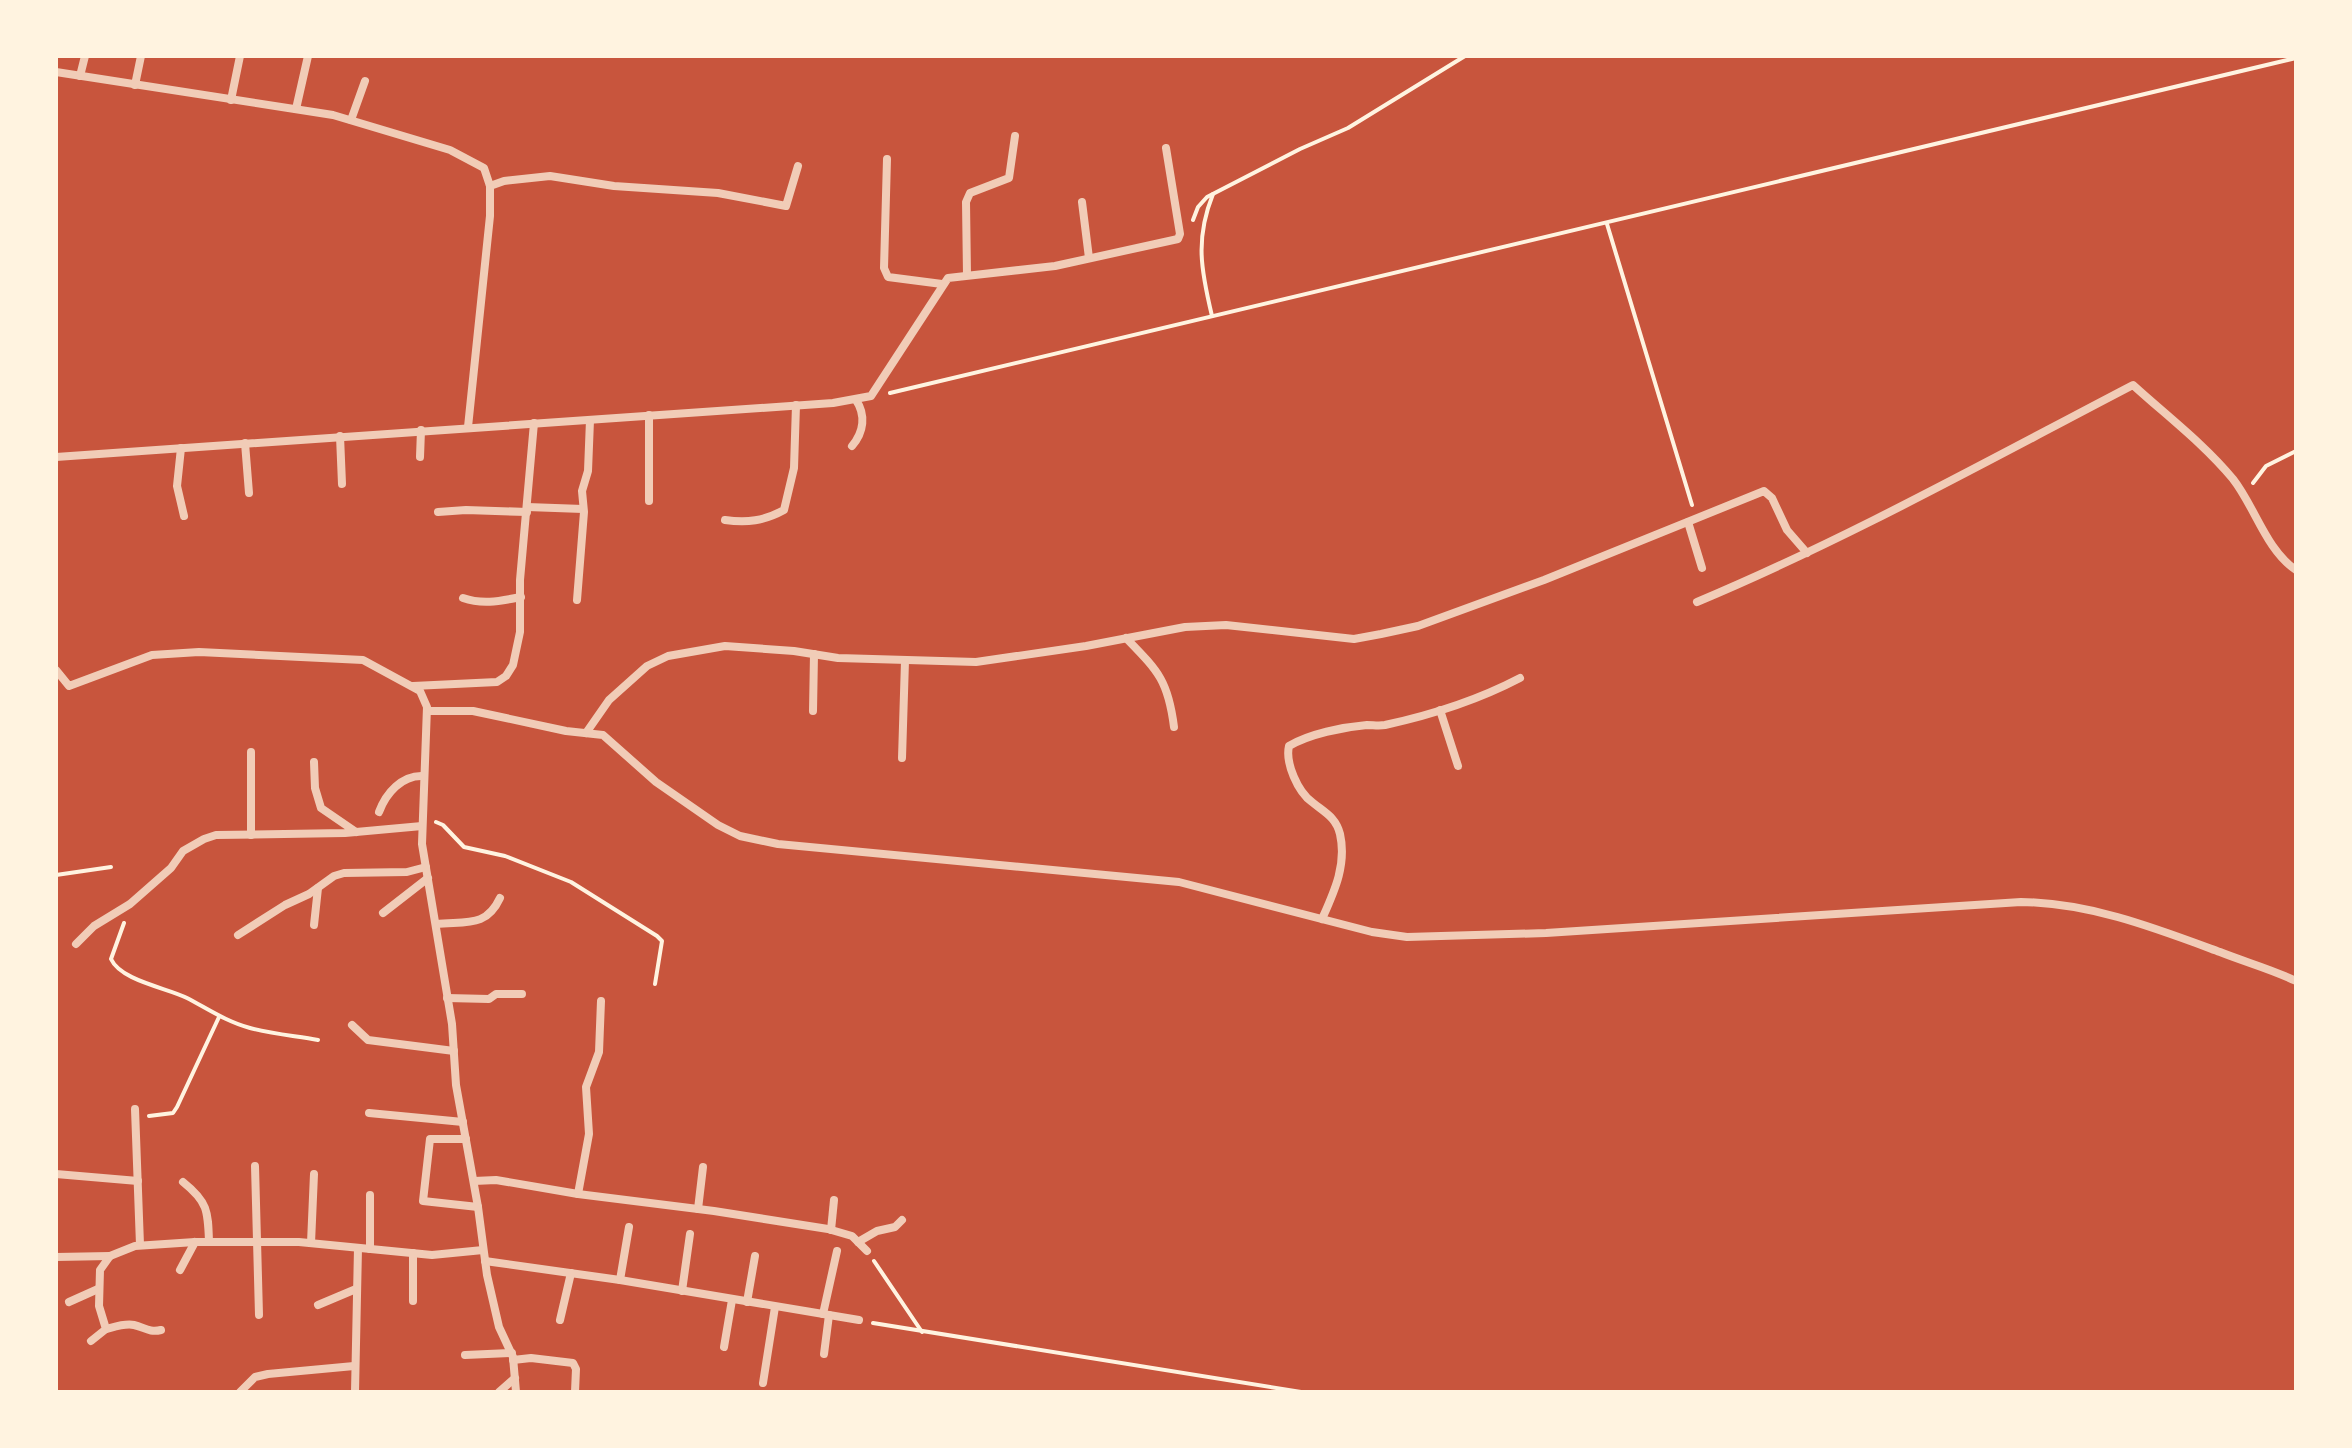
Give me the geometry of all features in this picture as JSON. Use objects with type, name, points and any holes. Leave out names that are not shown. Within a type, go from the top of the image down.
[{"type":"street","points":[[80,76],[85,56]]},
{"type":"street","points":[[135,85],[141,56]]},
{"type":"street","points":[[231,100],[240,56]]},
{"type":"street","points":[[296,109],[308,56]]},
{"type":"street","points":[[56,72],[351,120],[450,150],[484,168],[490,186],[490,216],[468,427]]},
{"type":"street","points":[[351,120],[365,81]]},
{"type":"street","points":[[967,275],[966,202],[970,193],[1009,178],[1015,136]]},
{"type":"street","points":[[56,457],[796,405],[871,396],[948,278],[1036,269],[1178,239],[1180,234],[1166,148]]},
{"type":"street","points":[[887,159],[884,268],[888,277],[942,284]]},
{"type":"street","points":[[490,186],[504,181],[550,176],[614,186],[718,193],[786,206],[798,166]]},
{"type":"street","points":[[1082,202],[1089,258]]},
{"type":"street","points":[[1697,602],[1921,497],[2133,385],[2192,434],[2242,493],[2282,561],[2296,570]]},
{"type":"street","points":[[852,446],[860,437],[863,424],[863,414],[856,400]]},
{"type":"street","points":[[725,520],[746,522],[770,518],[784,510],[794,468],[796,405]]},
{"type":"street","points":[[649,415],[649,501]]},
{"type":"street","points":[[577,600],[582,491],[588,471],[590,420]]},
{"type":"street","points":[[412,686],[497,682],[506,676],[513,665],[518,651],[520,580],[534,423]]},
{"type":"street","points":[[420,457],[421,430]]},
{"type":"street","points":[[340,436],[342,484]]},
{"type":"street","points":[[245,443],[249,493]]},
{"type":"street","points":[[181,448],[177,486],[184,516]]},
{"type":"street","points":[[586,733],[621,688],[647,666],[668,656],[725,646],[838,658],[976,662],[1185,627],[1226,625],[1354,639],[1381,634],[1418,626],[1463,610],[1764,491],[1772,498],[1787,530],[1807,553]]},
{"type":"street","points":[[438,512],[583,509]]},
{"type":"street","points":[[1692,521],[1702,568]]},
{"type":"street","points":[[463,598],[476,603],[495,603],[521,597]]},
{"type":"street","points":[[1126,638],[1163,681],[1170,695],[1174,727]]},
{"type":"street","points":[[56,670],[69,686],[152,655],[199,652],[262,654],[363,660],[420,691],[427,711],[422,826],[426,867],[447,998],[456,1085],[483,1250],[499,1327],[512,1357],[516,1392]]},
{"type":"street","points":[[813,711],[814,654]]},
{"type":"street","points":[[902,758],[905,661]]},
{"type":"street","points":[[1322,919],[1339,883],[1341,836],[1331,817],[1310,801],[1300,787],[1287,754],[1289,746],[1328,733],[1365,725],[1384,725],[1440,710],[1487,696],[1520,678]]},
{"type":"street","points":[[1440,710],[1458,766]]},
{"type":"street","points":[[427,711],[473,711],[603,735],[656,782],[718,825],[740,836],[809,847],[1179,882],[1372,932],[1407,937],[1546,933],[2021,902],[2050,903],[2100,912],[2155,928],[2296,981]]},
{"type":"street","points":[[251,752],[251,835]]},
{"type":"street","points":[[314,762],[315,788],[321,808],[356,832]]},
{"type":"street","points":[[379,812],[383,800],[402,782],[411,775],[423,776]]},
{"type":"street","points":[[76,944],[94,926],[134,899],[171,868],[183,851],[216,835],[356,832],[422,826]]},
{"type":"street","points":[[238,935],[334,876],[344,873],[407,872],[426,867]]},
{"type":"street","points":[[383,913],[428,878]]},
{"type":"street","points":[[314,925],[318,888]]},
{"type":"street","points":[[436,924],[484,919],[493,913],[500,898]]},
{"type":"street","points":[[447,998],[489,999],[496,994],[522,994]]},
{"type":"street","points":[[578,1194],[589,1134],[586,1087],[599,1052],[601,1001]]},
{"type":"street","points":[[352,1025],[368,1040],[454,1051]]},
{"type":"street","points":[[135,1109],[140,1245]]},
{"type":"street","points":[[369,1113],[463,1122]]},
{"type":"street","points":[[466,1139],[430,1139],[423,1201],[478,1207]]},
{"type":"street","points":[[255,1166],[259,1315]]},
{"type":"street","points":[[698,1209],[703,1167]]},
{"type":"street","points":[[56,1174],[138,1181]]},
{"type":"street","points":[[311,1243],[314,1174]]},
{"type":"street","points":[[474,1181],[496,1180],[831,1230],[852,1236],[867,1251]]},
{"type":"street","points":[[183,1182],[200,1196],[208,1210],[209,1242]]},
{"type":"street","points":[[370,1195],[370,1249]]},
{"type":"street","points":[[831,1230],[834,1200]]},
{"type":"street","points":[[858,1242],[877,1231],[895,1227],[902,1220]]},
{"type":"street","points":[[620,1280],[629,1227]]},
{"type":"street","points":[[682,1291],[690,1234]]},
{"type":"street","points":[[56,1257],[110,1256],[140,1245],[195,1242],[311,1243],[446,1254],[483,1250]]},
{"type":"street","points":[[180,1270],[195,1242]]},
{"type":"street","points":[[355,1392],[358,1248]]},
{"type":"street","points":[[824,1354],[826,1315],[837,1251]]},
{"type":"street","points":[[413,1253],[413,1301]]},
{"type":"street","points":[[106,1329],[98,1289],[100,1270],[110,1256]]},
{"type":"street","points":[[747,1302],[755,1256]]},
{"type":"street","points":[[485,1261],[859,1320]]},
{"type":"street","points":[[560,1320],[571,1273]]},
{"type":"street","points":[[69,1302],[98,1289]]},
{"type":"street","points":[[318,1305],[356,1289]]},
{"type":"street","points":[[724,1347],[732,1300]]},
{"type":"street","points":[[763,1383],[775,1307]]},
{"type":"street","points":[[91,1341],[106,1329],[122,1325],[137,1325],[153,1332],[161,1330]]},
{"type":"street","points":[[465,1355],[573,1363],[576,1369],[575,1392]]},
{"type":"street","points":[[240,1392],[255,1377],[268,1374],[354,1366]]},
{"type":"street","points":[[499,1392],[515,1378]]},
{"type":"path","points":[[1180,234],[1188,227],[1198,207],[1214,193],[1348,128],[1465,56]]},
{"type":"path","points":[[871,396],[948,381],[2296,58]]},
{"type":"path","points":[[1212,316],[1200,254],[1203,224],[1214,193]]},
{"type":"path","points":[[1607,224],[1692,521]]},
{"type":"path","points":[[2242,493],[2266,466],[2296,451]]},
{"type":"path","points":[[423,815],[443,825],[464,847],[505,856],[571,882],[657,936],[662,941],[655,984]]},
{"type":"path","points":[[56,875],[111,867]]},
{"type":"path","points":[[134,899],[113,951],[113,963],[160,991],[185,996],[219,1016],[251,1029],[318,1040]]},
{"type":"path","points":[[136,1122],[147,1116],[173,1113],[219,1016]]},
{"type":"path","points":[[867,1251],[922,1332]]},
{"type":"path","points":[[859,1320],[1301,1392]]}]
